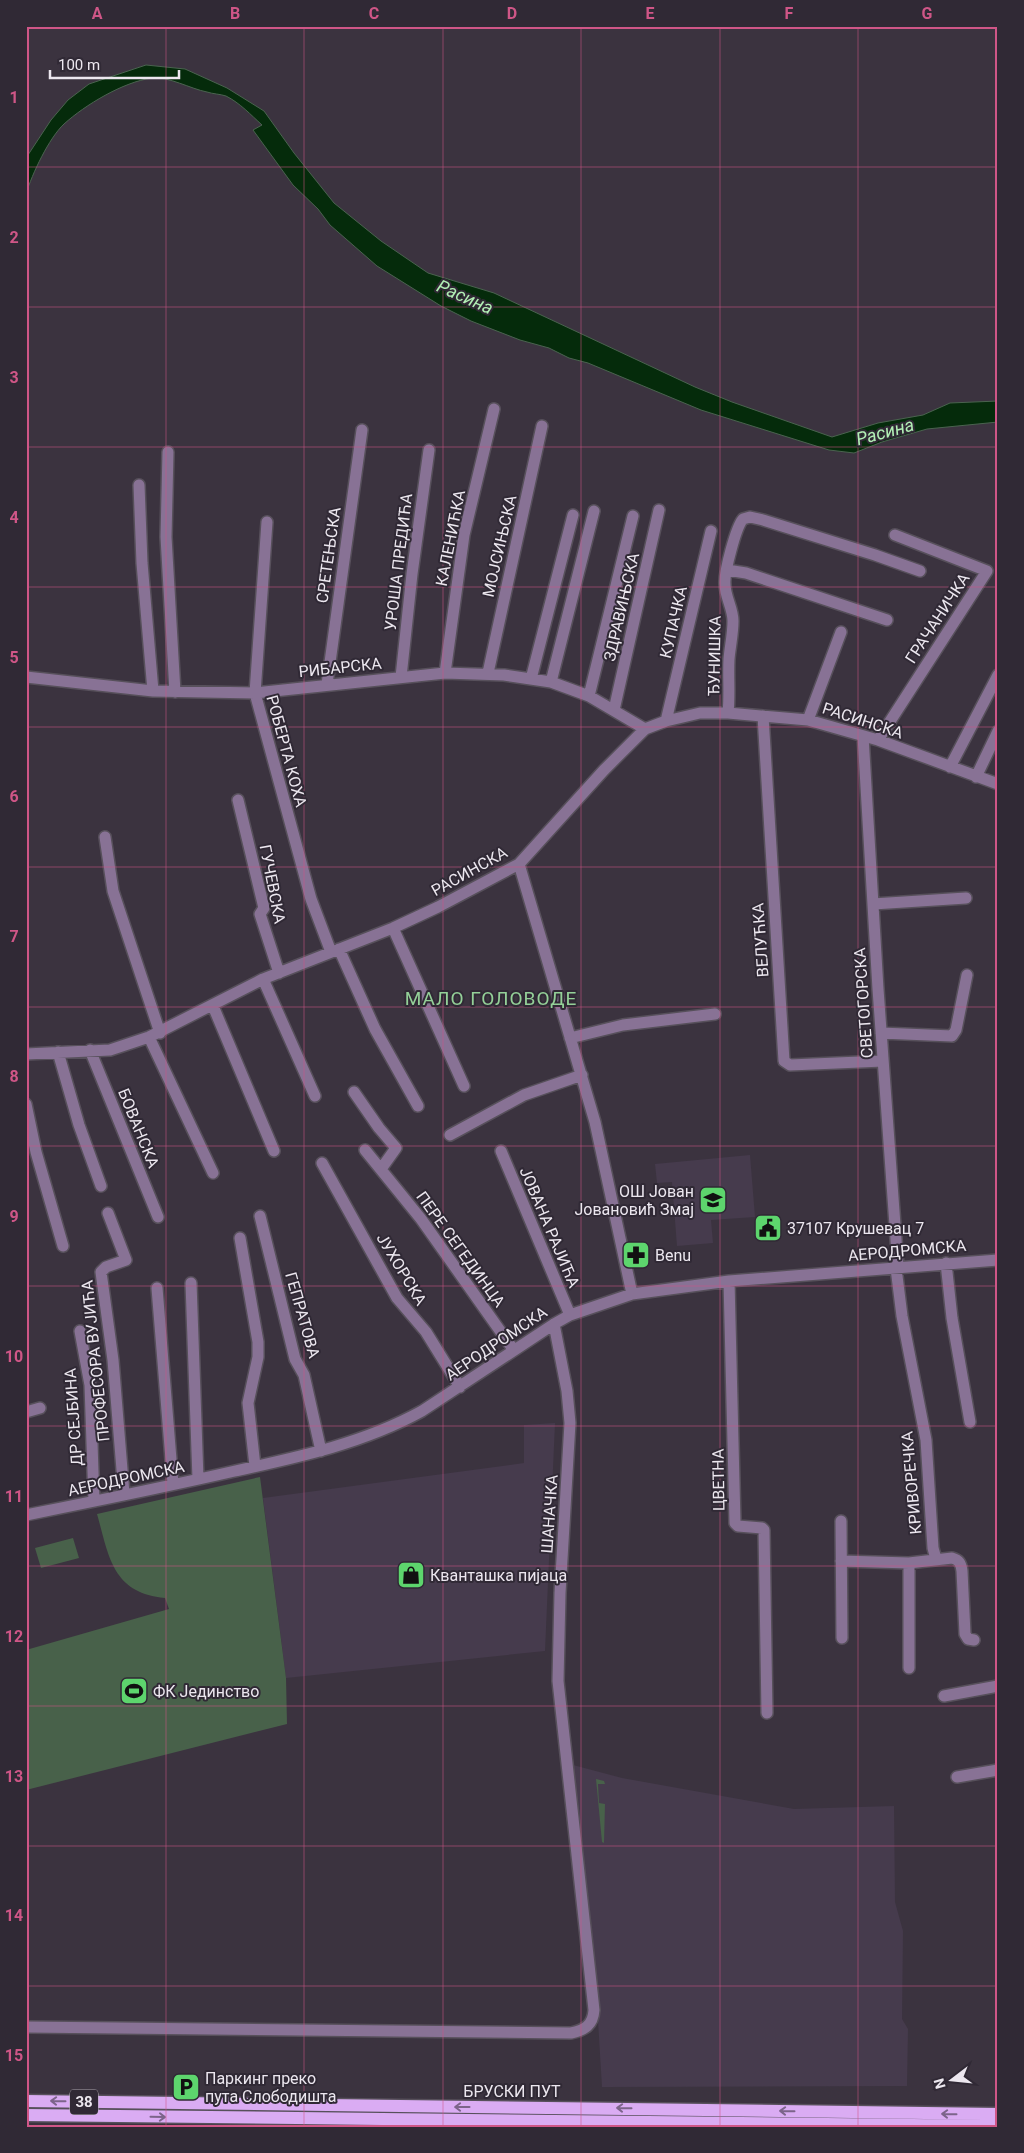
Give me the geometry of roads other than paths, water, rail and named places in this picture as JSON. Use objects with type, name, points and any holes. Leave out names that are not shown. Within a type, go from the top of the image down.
[{"type":"main road","name":"БРУСКИ ПУТ","points":[[26,2101],[998,2114]]},
{"type":"main road","name":"БРУСКИ ПУТ","points":[[26,2115],[998,2126]]},
{"type":"street","name":"КАЛЕНИЋКА","points":[[445,674],[464,535],[494,410]]},
{"type":"street","name":"МОЈСИЊСКА","points":[[488,674],[542,426]]},
{"type":"street","name":"СРЕТЕЊСКА","points":[[327,684],[362,430]]},
{"type":"street","name":"УРОША ПРЕДИЋА","points":[[401,677],[412,574],[429,450]]},
{"type":"street","points":[[168,452],[167,556],[175,692]]},
{"type":"street","points":[[139,485],[142,563],[153,691]]},
{"type":"street","name":"ЗДРАВИЊСКА","points":[[614,710],[659,510]]},
{"type":"street","points":[[551,682],[594,511]]},
{"type":"street","points":[[530,679],[574,515]]},
{"type":"street","points":[[589,696],[633,516]]},
{"type":"street","name":"ЂУНИШКА","points":[[728,713],[730,692],[729,660],[733,624],[725,584],[728,560],[741,522],[748,517],[763,520],[920,571]]},
{"type":"street","name":"РОБЕРТА КОХА","points":[[266,522],[255,693],[311,899],[335,950],[418,1106]]},
{"type":"street","name":"КУПАЧКА","points":[[666,721],[711,532]]},
{"type":"street","name":"ГРАЧАНИЧКА","points":[[878,740],[987,571],[895,535]]},
{"type":"street","points":[[727,570],[746,573],[887,620]]},
{"type":"street","points":[[808,720],[841,632]]},
{"type":"street","name":"РИБАРСКА","points":[[26,677],[153,691],[255,693],[401,677],[488,674],[551,682],[589,696],[645,729]]},
{"type":"street","points":[[950,767],[998,675]]},
{"type":"street","name":"РАСИНСКА","points":[[26,1054],[110,1050],[149,1038],[263,980],[393,928],[438,907],[519,864],[604,770],[645,729],[666,721],[700,713],[728,713],[808,720],[878,740],[998,784]]},
{"type":"street","name":"ВЕЛУЋКА","points":[[763,716],[784,1062],[790,1065],[883,1062]]},
{"type":"street","points":[[976,777],[998,731]]},
{"type":"street","name":"СВЕТОГОРСКА","points":[[863,736],[897,1270]]},
{"type":"street","name":"ГУЧЕВСКА","points":[[238,800],[264,908],[260,914],[278,974]]},
{"type":"street","points":[[105,837],[113,891],[160,1033]]},
{"type":"street","points":[[519,864],[582,1075],[605,1168],[632,1294]]},
{"type":"street","points":[[873,904],[966,898]]},
{"type":"street","points":[[393,928],[464,1086]]},
{"type":"street","points":[[881,1033],[952,1036],[956,1030],[967,975]]},
{"type":"street","points":[[263,980],[315,1096]]},
{"type":"street","points":[[213,1006],[274,1151]]},
{"type":"street","points":[[570,1038],[622,1025],[715,1014]]},
{"type":"street","points":[[149,1038],[213,1173]]},
{"type":"street","name":"БОВАНСКА","points":[[90,1050],[158,1217]]},
{"type":"street","points":[[58,1052],[78,1125],[101,1186]]},
{"type":"street","points":[[450,1135],[524,1095],[582,1075]]},
{"type":"street","points":[[354,1092],[379,1128],[396,1148],[381,1169]]},
{"type":"street","points":[[26,1104],[36,1152],[63,1246]]},
{"type":"street","name":"ПЕРЕ СЕГЕДИНЦА","points":[[365,1150],[421,1218],[514,1349]]},
{"type":"street","name":"ЈОВАНА РАЈИЋА","points":[[501,1151],[570,1315]]},
{"type":"street","name":"ЈУХОРСКА","points":[[322,1163],[397,1298],[426,1332],[460,1387]]},
{"type":"street","name":"ПРОФЕСОРА ВУЈИЋА","points":[[108,1213],[126,1260],[106,1267],[101,1272],[112,1360],[124,1494]]},
{"type":"street","name":"ГЕПРАТОВА","points":[[260,1216],[295,1359],[304,1375],[321,1451]]},
{"type":"street","points":[[240,1238],[258,1342],[258,1357],[248,1403],[255,1466]]},
{"type":"street","name":"АЕРОДРОМСКА","points":[[26,1515],[321,1451],[400,1423],[460,1387],[514,1349],[570,1315],[632,1294],[729,1281],[897,1270],[946,1263],[998,1260]]},
{"type":"street","points":[[946,1263],[952,1318],[970,1422]]},
{"type":"street","name":"КРИВОРЕЧКА","points":[[897,1270],[902,1316],[926,1440],[933,1548],[936,1560]]},
{"type":"street","name":"ЦВЕТНА","points":[[729,1281],[735,1522],[738,1526],[762,1528],[764,1530],[767,1713]]},
{"type":"street","points":[[191,1283],[198,1479]]},
{"type":"street","points":[[157,1288],[173,1484]]},
{"type":"street","name":"ШАНАЧКА","points":[[26,2027],[571,2033],[584,2030],[593,2018],[594,2010],[561,1718],[558,1649],[570,1423],[567,1391],[554,1324]]},
{"type":"street","name":"ДР СЕЈБИНА","points":[[80,1331],[90,1385],[94,1501]]},
{"type":"street","points":[[26,1412],[40,1408]]},
{"type":"street","points":[[840,1521],[842,1638]]},
{"type":"street","points":[[841,1561],[910,1562],[952,1558],[957,1560],[961,1564],[965,1634],[968,1639],[974,1640]]},
{"type":"street","points":[[910,1562],[910,1668]]},
{"type":"street","points":[[944,1696],[998,1686]]},
{"type":"street","points":[[957,1777],[998,1770]]},
{"type":"water","name":"Расина","points":[[146,65],[185,69],[227,88],[264,111],[294,153],[334,203],[381,241],[428,273],[494,293],[695,387],[832,437],[878,423],[923,415],[950,403],[998,401],[998,422],[927,429],[882,442],[854,453],[829,450],[701,410],[588,363],[569,358],[549,348],[520,340],[471,321],[441,306],[377,266],[330,225],[318,209],[293,185],[253,130],[262,125],[241,106],[226,96],[165,79],[152,78],[141,80],[117,89],[93,102],[64,124],[47,147],[26,194],[26,158],[51,120],[68,100],[89,84]]},
{"type":"place","name":"ОШ Јован Јовановић Змај","points":[[713,1200]]},
{"type":"place","name":"37107 Крушевац 7","points":[[768,1228]]},
{"type":"place","name":"Benu","points":[[636,1255]]},
{"type":"place","name":"Кванташка пијаца","points":[[411,1575]]},
{"type":"place","name":"ФК Јединство","points":[[134,1691]]},
{"type":"place","name":"Паркинг преко пута Слободишта","points":[[186,2087]]},
{"type":"district","name":"МАЛО ГОЛОВОДЕ","points":[[491,998]]}]
